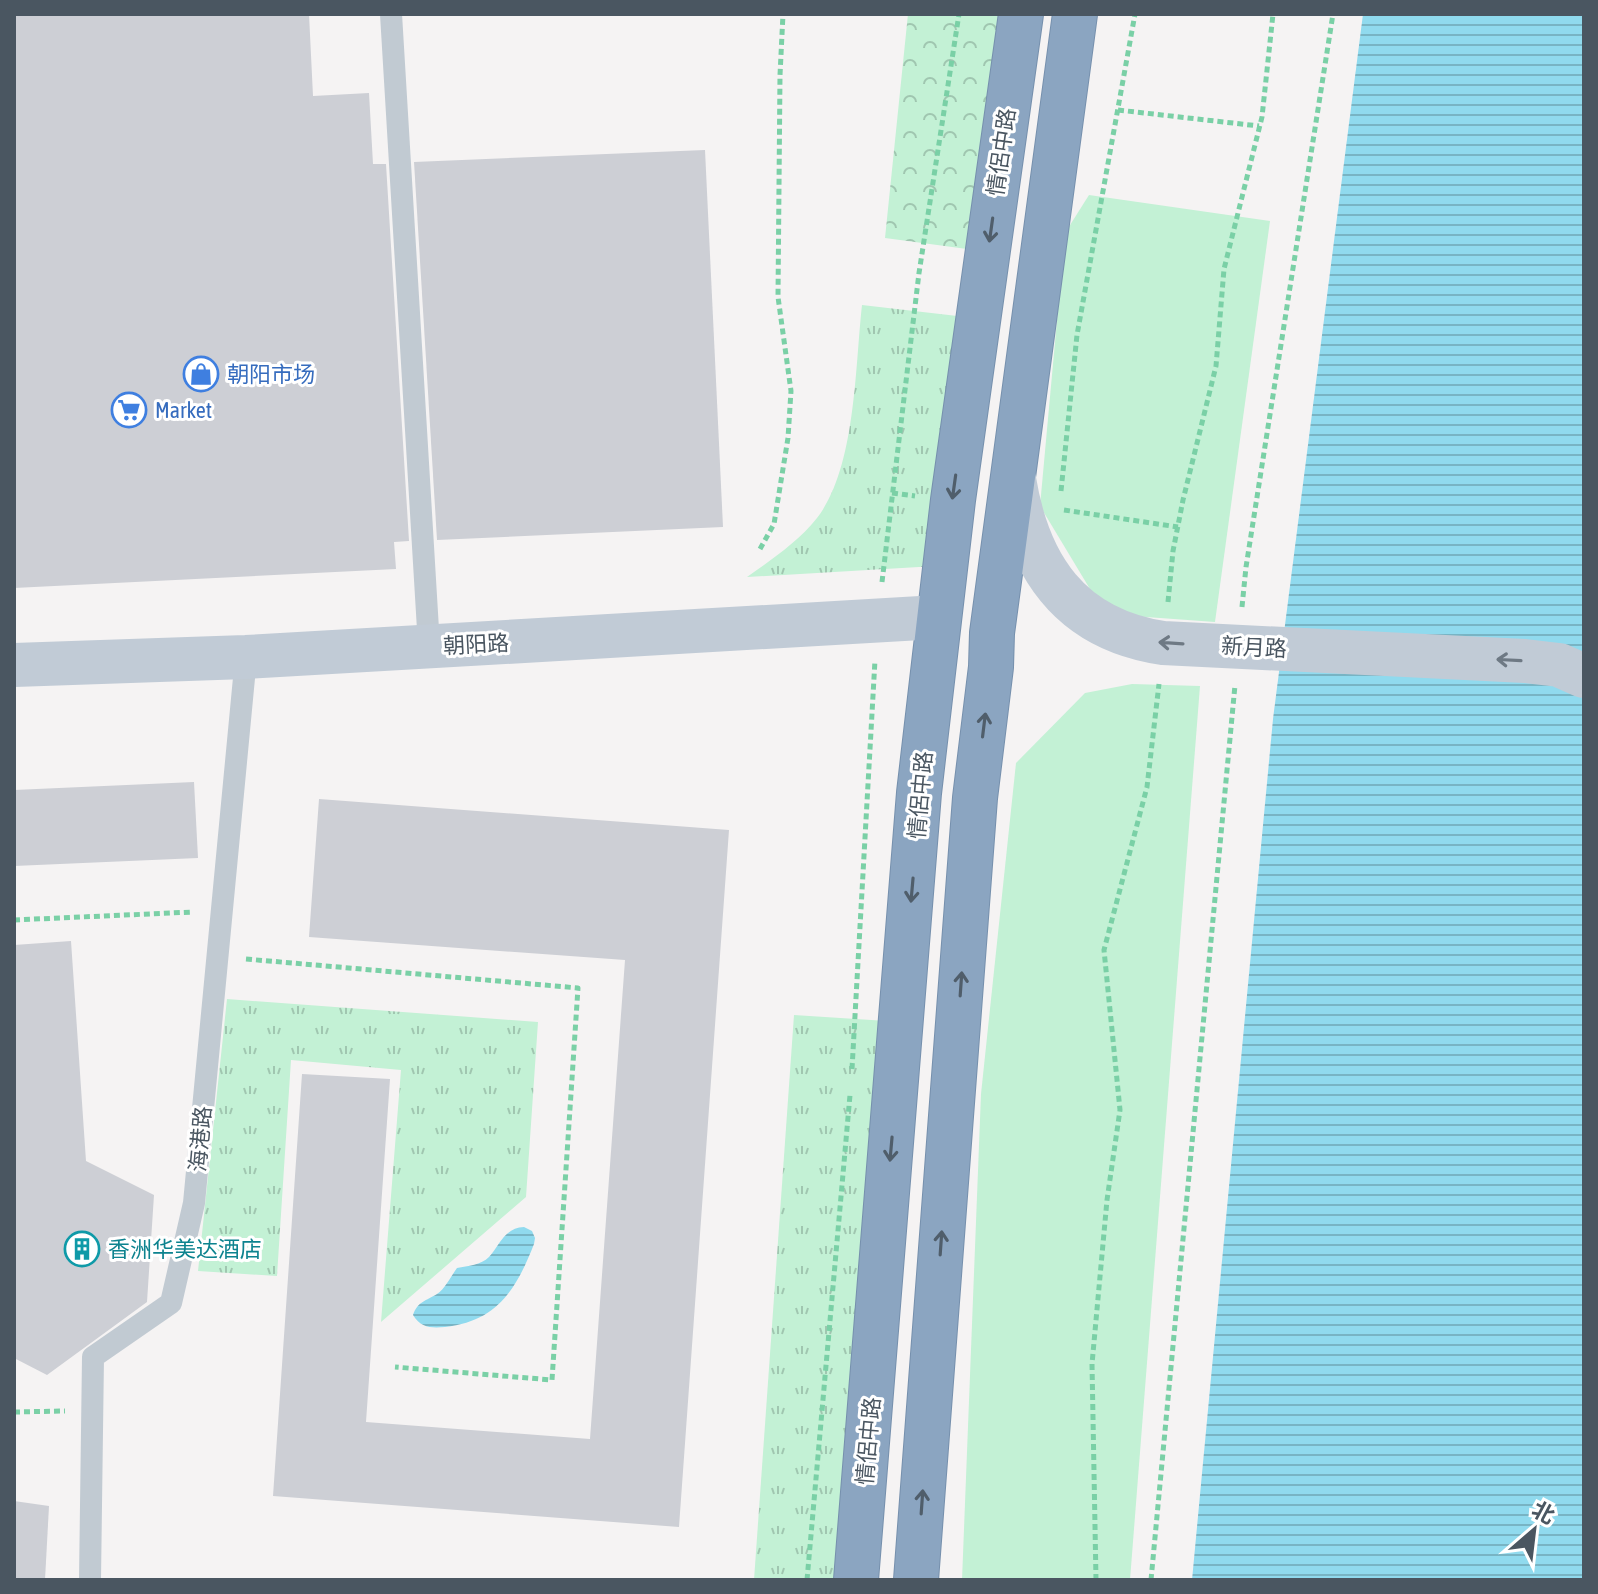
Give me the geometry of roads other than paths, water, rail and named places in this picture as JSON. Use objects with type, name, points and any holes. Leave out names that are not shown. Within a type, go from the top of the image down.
[{"type":"highway","name":"情侶中路","points":[[856,1580],[919,793],[938,617],[1021,14]]},
{"type":"highway","points":[[916,1580],[975,798],[992,633],[1075,14]]},
{"type":"street","name":"新月路","points":[[1014,479],[1026,536],[1045,571],[1101,623],[1130,636],[1163,643],[1525,661],[1559,665],[1584,676]]},
{"type":"street","name":"朝阳路","points":[[14,665],[246,657],[938,617]]},
{"type":"lane","points":[[391,14],[429,646]]},
{"type":"lane","name":"海港路","points":[[90,1580],[93,1357],[171,1303],[194,1203],[246,657]]},
{"type":"water","points":[[1363,14],[1584,14],[1584,1580],[1192,1580],[1273,719]]},
{"type":"water","points":[[524,1227],[532,1231],[534,1244],[512,1289],[491,1310],[463,1324],[445,1327],[427,1326],[416,1319],[413,1315],[417,1307],[440,1292],[457,1268],[486,1260],[507,1234]]},
{"type":"place","name":"朝阳市场","points":[[201,374]]},
{"type":"place","name":"Market","points":[[129,410]]},
{"type":"place","name":"香洲华美达酒店","points":[[82,1249]]}]
